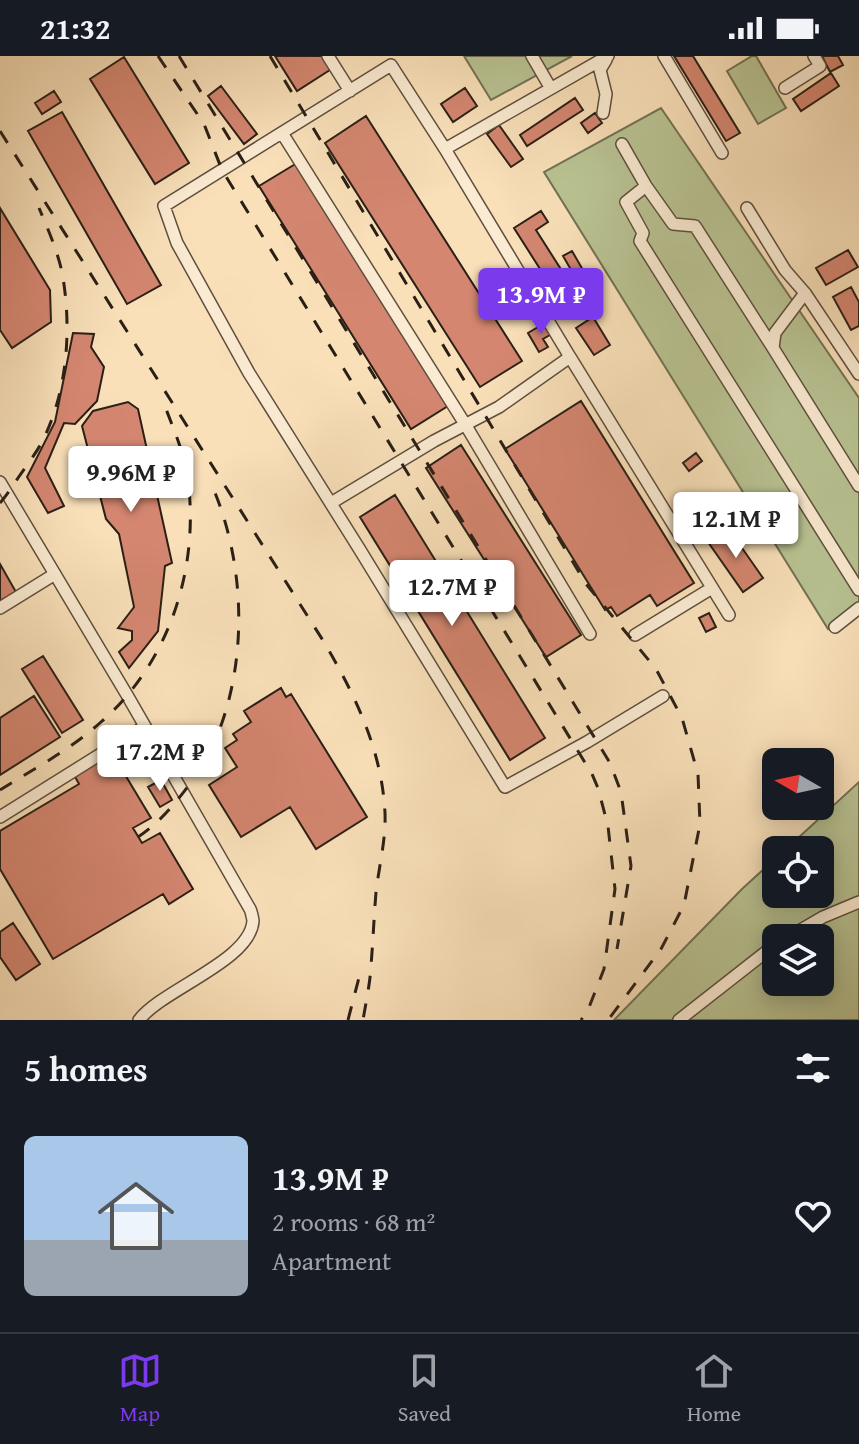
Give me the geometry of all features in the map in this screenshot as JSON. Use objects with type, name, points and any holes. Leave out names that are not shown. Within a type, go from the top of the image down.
[{"type":"street","points":[[328,56],[350,91]]},
{"type":"street","points":[[532,56],[550,87]]},
{"type":"street","points":[[445,149],[608,56]]},
{"type":"street","points":[[603,113],[606,94],[600,70],[608,56]]},
{"type":"street","points":[[664,56],[722,153]]},
{"type":"street","points":[[785,88],[820,66],[814,56]]},
{"type":"street","points":[[663,696],[505,787],[249,373],[177,243],[164,206],[391,65],[729,615]]},
{"type":"street","points":[[282,133],[465,424],[590,634]]},
{"type":"street","points":[[622,144],[673,224],[695,226],[859,486]]},
{"type":"street","points":[[646,186],[626,202],[643,233],[640,241],[859,590]]},
{"type":"street","points":[[747,208],[785,270],[805,293],[859,374]]},
{"type":"street","points":[[773,348],[775,333],[805,293]]},
{"type":"street","points":[[331,503],[434,441],[499,407],[570,357]]},
{"type":"street","points":[[0,482],[250,909],[253,921],[247,939],[234,954],[157,1002],[139,1020]]},
{"type":"street","points":[[0,608],[55,574]]},
{"type":"street","points":[[635,635],[712,588]]},
{"type":"street","points":[[835,627],[859,608]]},
{"type":"street","points":[[0,817],[144,727]]},
{"type":"street","points":[[811,924],[859,902]]},
{"type":"street","points":[[679,1020],[762,955]]},
{"type":"green space","points":[[464,56],[572,56],[491,100]]},
{"type":"green space","points":[[756,56],[786,108],[758,124],[727,71]]},
{"type":"green space","points":[[661,108],[859,398],[859,603],[828,629],[544,172]]},
{"type":"green space","points":[[859,782],[859,1020],[614,1020],[762,871],[762,908],[834,908],[834,836],[800,836],[818,820],[834,820],[834,805]]},
{"type":"building","points":[[275,56],[326,56],[333,68],[297,91]]},
{"type":"building","points":[[674,56],[693,56],[740,133],[726,141]]},
{"type":"building","points":[[822,56],[838,56],[843,65],[830,72]]},
{"type":"building","points":[[124,57],[189,163],[155,184],[90,79]]},
{"type":"building","points":[[831,73],[839,86],[801,111],[793,99]]},
{"type":"building","points":[[221,86],[257,134],[244,144],[208,96]]},
{"type":"building","points":[[465,88],[477,106],[453,122],[441,104]]},
{"type":"building","points":[[54,91],[61,102],[42,114],[35,103]]},
{"type":"building","points":[[575,98],[583,110],[527,146],[520,135]]},
{"type":"building","points":[[62,112],[161,285],[127,304],[28,131]]},
{"type":"building","points":[[595,113],[602,123],[588,133],[581,123]]},
{"type":"building","points":[[366,116],[522,361],[480,387],[325,143]]},
{"type":"building","points":[[499,125],[523,159],[511,167],[487,134]]},
{"type":"building","points":[[297,163],[448,406],[411,429],[259,186]]},
{"type":"building","points":[[0,208],[50,290],[51,322],[12,348],[0,330]]},
{"type":"building","points":[[541,211],[548,222],[536,230],[583,304],[568,313],[514,228]]},
{"type":"building","points":[[848,250],[858,267],[826,285],[816,268]]},
{"type":"building","points":[[572,251],[594,289],[585,294],[563,256]]},
{"type":"building","points":[[851,287],[859,302],[859,326],[851,330],[833,297]]},
{"type":"building","points":[[593,317],[610,345],[594,355],[576,328]]},
{"type":"building","points":[[548,321],[555,332],[543,339],[548,347],[539,352],[528,333]]},
{"type":"building","points":[[73,333],[94,334],[91,347],[104,367],[97,401],[75,424],[64,423],[45,468],[64,506],[48,513],[27,477],[55,422]]},
{"type":"building","points":[[581,401],[694,583],[657,606],[650,595],[617,616],[611,607],[605,610],[505,449]]},
{"type":"building","points":[[128,402],[138,409],[172,563],[165,566],[158,631],[129,668],[119,652],[132,640],[132,631],[118,628],[134,607],[119,534],[106,519],[82,426],[93,411]]},
{"type":"building","points":[[461,445],[581,635],[546,657],[426,468]]},
{"type":"building","points":[[696,453],[702,461],[689,471],[683,463]]},
{"type":"building","points":[[395,495],[545,738],[510,760],[360,517]]},
{"type":"building","points":[[728,528],[763,578],[743,592],[708,542]]},
{"type":"building","points":[[0,564],[16,592],[0,601]]},
{"type":"building","points":[[709,613],[716,627],[706,632],[699,618]]},
{"type":"building","points":[[43,656],[83,720],[62,733],[22,669]]},
{"type":"building","points":[[281,688],[286,697],[291,694],[367,817],[316,849],[290,807],[241,837],[209,785],[237,767],[225,748],[237,740],[233,734],[251,722],[244,711]]},
{"type":"building","points":[[34,696],[60,737],[0,775],[0,718]]},
{"type":"building","points":[[101,760],[107,770],[118,763],[151,818],[133,828],[142,843],[160,833],[193,889],[169,904],[163,894],[53,959],[0,869],[0,831],[79,784],[74,775]]},
{"type":"building","points":[[161,780],[172,800],[160,807],[148,787]]},
{"type":"building","points":[[13,923],[40,964],[16,980],[0,957],[0,932]]},
{"type":"railway","points":[[158,56],[204,124],[222,170],[592,774],[608,826],[615,889],[604,969],[581,1020]]},
{"type":"railway","points":[[179,56],[610,763],[621,792],[631,866],[617,949]]},
{"type":"railway","points":[[270,56],[586,584],[656,669],[682,718],[698,774],[700,824],[684,905],[661,949],[608,1020]]},
{"type":"railway","points":[[0,131],[324,642],[365,724],[379,767],[385,823],[370,980],[363,1020]]},
{"type":"railway","points":[[0,503],[42,442],[58,402],[66,358],[67,315],[62,272],[39,208]]},
{"type":"railway","points":[[0,790],[65,750],[101,722],[125,698],[163,640],[176,609],[184,576],[190,507],[187,473],[166,409]]},
{"type":"railway","points":[[138,837],[166,813],[206,760],[231,693],[237,657],[237,584],[232,548],[210,481]]},
{"type":"railway","points":[[348,1020],[362,966]]}]
